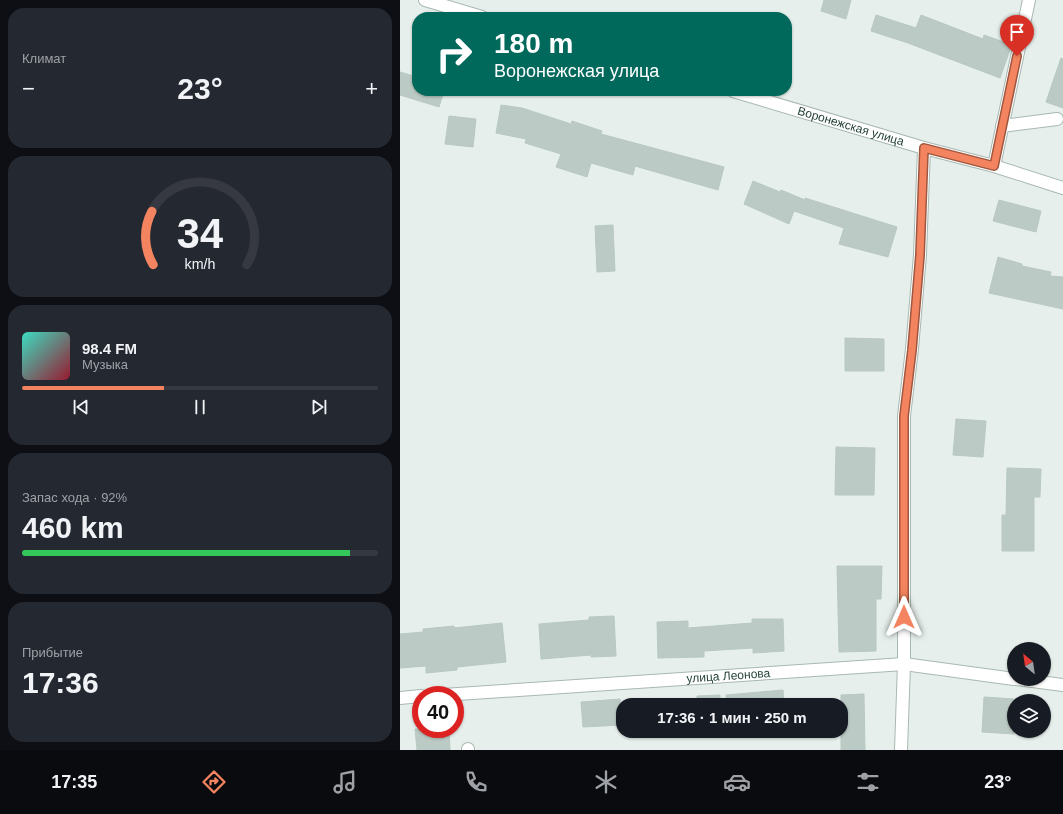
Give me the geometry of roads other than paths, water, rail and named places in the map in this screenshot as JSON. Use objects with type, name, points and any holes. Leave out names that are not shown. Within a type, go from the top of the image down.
[{"type":"street","points":[[425,0],[465,12]]},
{"type":"street","points":[[994,166],[1029,0]]},
{"type":"street","name":"Воронежская улица","points":[[750,96],[924,148],[994,166],[1063,188]]},
{"type":"street","points":[[1002,126],[1057,119]]},
{"type":"street","points":[[901,750],[904,664],[904,416],[912,350],[919,263],[924,148]]},
{"type":"street","name":"улица Леонова","points":[[464,694],[904,664],[1007,678]]},
{"type":"street","name":"улица Леонова","points":[[1051,684],[1063,685]]},
{"type":"street","points":[[400,698],[412,697]]}]
